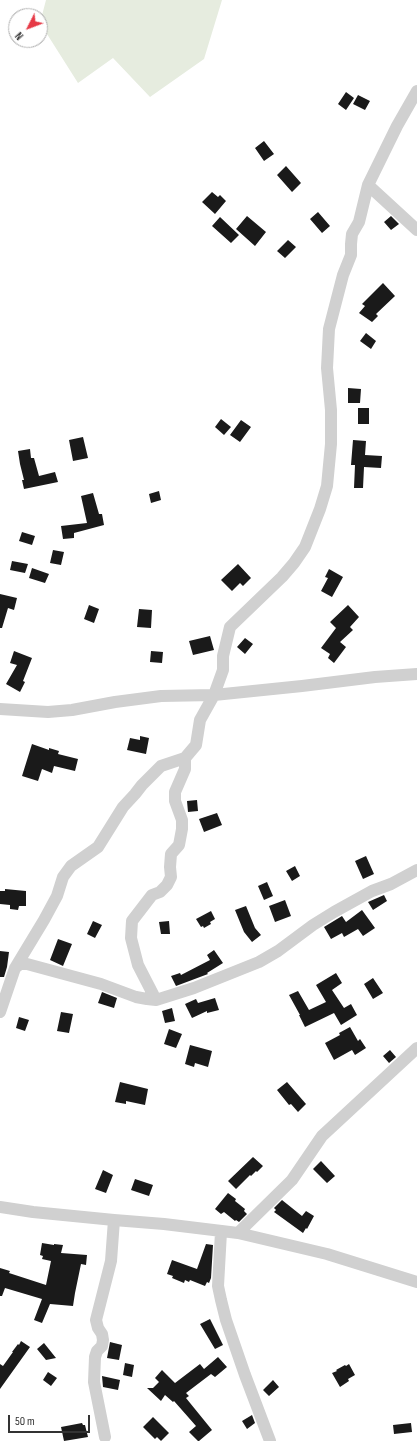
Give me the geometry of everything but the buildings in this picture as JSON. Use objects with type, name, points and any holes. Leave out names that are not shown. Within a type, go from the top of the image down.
[{"type":"street","points":[[156,1000],[138,965],[131,938],[132,921],[152,895],[160,892],[167,886],[171,877],[171,854],[179,845],[182,829],[182,820],[175,801],[175,792],[185,768],[186,758],[196,745],[200,720],[214,695],[223,670],[223,656],[230,627],[294,563],[305,547],[320,509],[327,486],[331,444],[331,410],[327,368],[329,329],[343,275],[351,255],[352,234],[359,222],[368,185],[397,126],[417,91]]},
{"type":"street","points":[[368,185],[417,230]]},
{"type":"street","points":[[0,709],[22,709],[48,712],[60,711],[161,696],[214,695],[375,677],[417,674]]},
{"type":"street","points":[[0,1012],[15,968],[44,920],[57,896],[63,877],[71,866],[98,847],[123,807],[142,784],[161,766],[186,758]]},
{"type":"street","points":[[15,968],[20,964],[27,964],[101,984],[136,997],[156,1000],[194,988],[259,962],[278,952],[334,912],[372,891],[391,884],[417,870]]},
{"type":"street","points":[[238,1233],[292,1180],[322,1136],[417,1048]]},
{"type":"street","points":[[0,1207],[33,1212],[164,1224],[238,1233],[327,1254],[417,1282]]},
{"type":"street","points":[[105,1437],[94,1382],[95,1357],[97,1350],[102,1346],[103,1340],[96,1320],[111,1261],[114,1220]]},
{"type":"street","points":[[221,1232],[218,1286],[221,1300],[242,1368],[270,1441]]},
{"type":"shaded area","points":[[46,0],[222,0],[204,59],[150,97],[113,58],[78,83],[48,36],[48,8],[44,8]]}]
